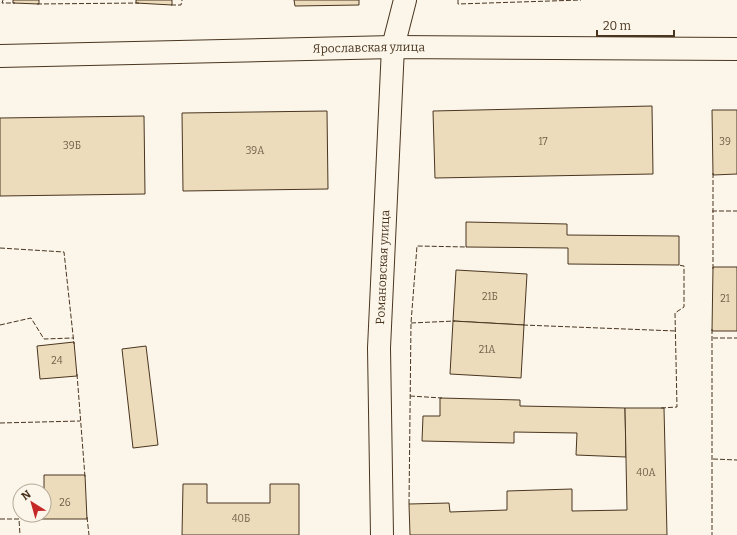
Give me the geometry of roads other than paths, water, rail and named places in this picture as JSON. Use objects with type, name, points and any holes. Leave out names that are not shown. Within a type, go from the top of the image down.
[{"type":"street","name":"Романовская улица","points":[[382,535],[379,348],[393,47],[405,0]]},
{"type":"street","name":"Ярославская улица","points":[[0,56],[393,47],[737,49]]}]
